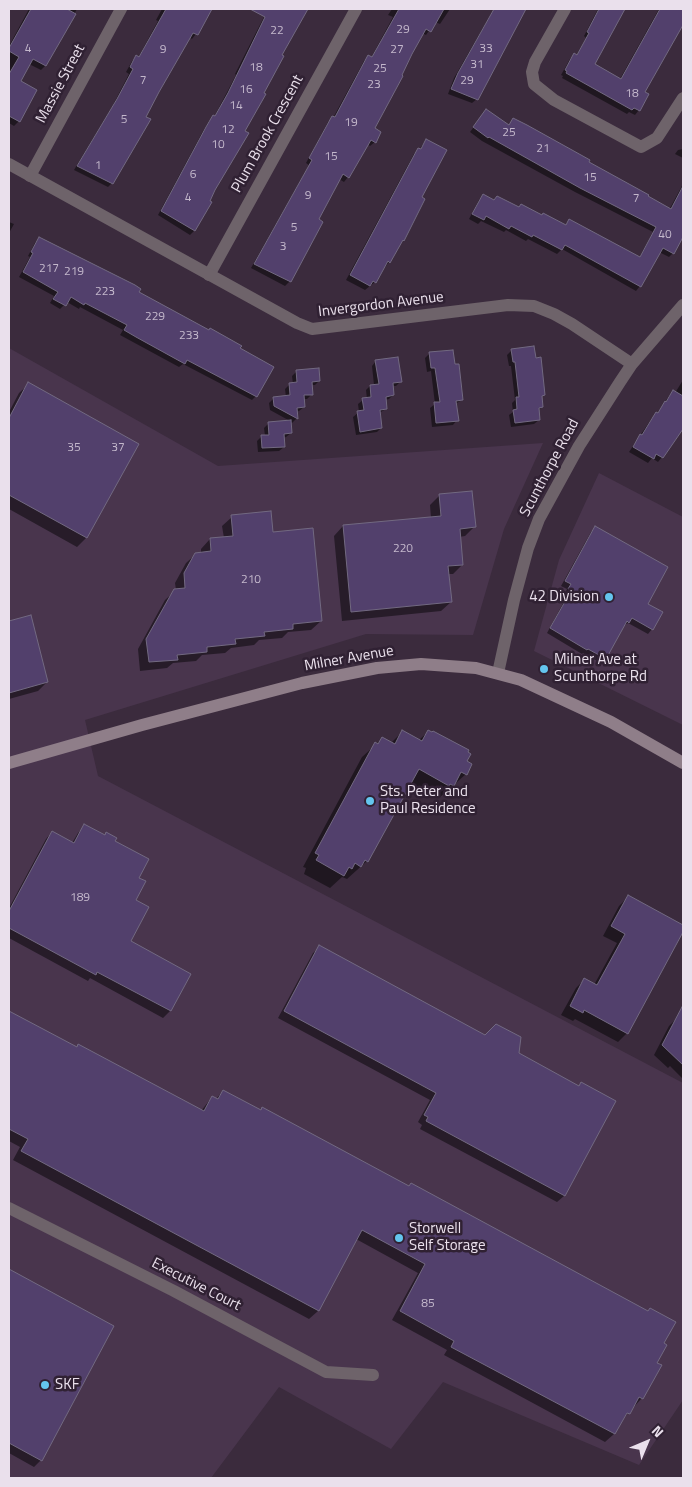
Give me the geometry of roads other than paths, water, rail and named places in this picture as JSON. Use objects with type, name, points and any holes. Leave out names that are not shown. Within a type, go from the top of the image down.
[{"type":"main road","name":"Milner Avenue","points":[[9,763],[142,725],[302,683],[378,668],[421,664],[476,668],[498,673],[543,690],[611,722],[683,763]]},
{"type":"street","name":"Massie Street","points":[[30,176],[120,9]]},
{"type":"street","name":"Plum Brook Crescent","points":[[209,275],[356,9]]},
{"type":"street","points":[[565,9],[535,62],[532,72],[534,84],[554,100],[641,148],[657,138],[683,98]]},
{"type":"street","name":"Invergordon Avenue","points":[[9,164],[296,323],[312,330],[508,305],[534,306],[572,324],[632,364]]},
{"type":"street","name":"Scunthorpe Road","points":[[498,673],[514,600],[528,548],[539,519],[588,430],[632,364],[683,305]]},
{"type":"street","name":"Executive Court","points":[[9,1208],[174,1291],[326,1372],[373,1375]]},
{"type":"place","name":"42 Division","points":[[609,597]]},
{"type":"place","name":"Milner Ave at Scunthorpe Rd","points":[[544,669]]},
{"type":"place","name":"Sts. Peter and Paul Residence","points":[[370,801]]},
{"type":"place","name":"Storwell Self Storage","points":[[399,1238]]},
{"type":"place","name":"SKF","points":[[45,1385]]}]
